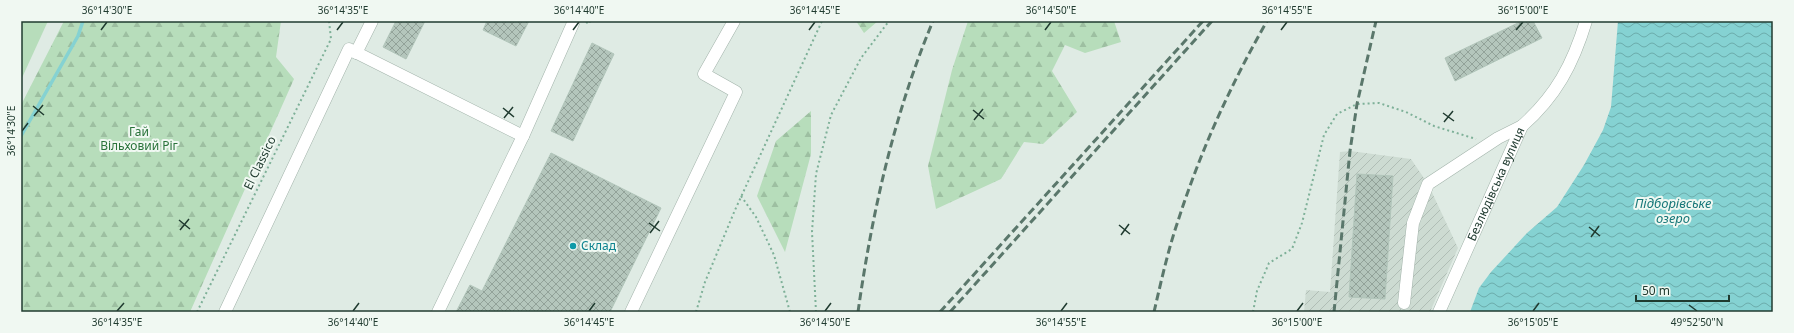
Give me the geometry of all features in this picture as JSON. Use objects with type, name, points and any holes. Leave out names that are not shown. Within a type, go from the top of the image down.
[{"type":"lane","points":[[356,53],[372,21]]},
{"type":"lane","points":[[438,312],[523,136],[574,21]]},
{"type":"lane","points":[[631,312],[736,92],[704,74],[734,21]]},
{"type":"lane","name":"Безлюдівська вулиця","points":[[1439,312],[1522,126],[1543,105],[1569,67],[1578,47],[1586,21]]},
{"type":"lane","points":[[225,312],[349,49],[523,136]]},
{"type":"lane","points":[[1404,303],[1413,223],[1428,184],[1491,143],[1522,126]]},
{"type":"path","name":"El Classico","points":[[197,312],[331,39],[329,21]]},
{"type":"path","points":[[583,21],[589,24],[590,21]]},
{"type":"path","points":[[696,312],[705,282],[741,196],[822,21]]},
{"type":"path","points":[[816,312],[812,232],[816,174],[831,115],[861,58],[889,21]]},
{"type":"path","points":[[1252,312],[1257,291],[1268,263],[1292,249],[1302,223],[1324,136],[1337,114],[1357,104],[1379,103],[1406,112],[1434,126],[1491,143]]},
{"type":"path","points":[[741,196],[756,217],[774,255],[790,312]]},
{"type":"shaded area","points":[[1350,151],[1411,159],[1428,184],[1458,248],[1430,312],[1304,312],[1306,290],[1330,292],[1340,152]]},
{"type":"green space","points":[[21,21],[48,21],[21,80]]},
{"type":"green space","name":"Гай Вільховий Ріг","points":[[64,21],[281,21],[276,57],[294,79],[190,312],[21,312],[21,105]]},
{"type":"green space","points":[[856,21],[878,21],[864,33]]},
{"type":"green space","points":[[968,21],[1114,21],[1121,42],[1085,53],[1065,45],[1052,71],[1077,112],[1043,144],[1024,142],[1001,179],[936,209],[928,166],[952,70]]},
{"type":"green space","points":[[811,111],[811,154],[785,252],[757,196],[776,141]]},
{"type":"water","name":"Підборівське озеро","points":[[1618,21],[1773,21],[1773,312],[1470,312],[1479,288],[1491,272],[1527,233],[1557,207],[1584,165],[1603,130],[1611,107]]},
{"type":"building","points":[[396,21],[425,21],[406,59],[383,47]]},
{"type":"building","points":[[487,21],[529,21],[516,46],[483,30]]},
{"type":"building","points":[[1522,21],[1533,21],[1542,38],[1455,81],[1445,58]]},
{"type":"building","points":[[592,43],[614,54],[573,141],[551,131]]},
{"type":"building","name":"Склад","points":[[551,153],[661,208],[610,312],[456,312],[470,285],[482,291]]},
{"type":"building","points":[[1357,174],[1393,176],[1385,299],[1349,297]]},
{"type":"waterway","points":[[21,136],[78,36],[83,21]]},
{"type":"railway","points":[[858,312],[870,238],[886,164],[907,92],[933,21]]},
{"type":"railway","points":[[940,312],[1203,21]]},
{"type":"railway","points":[[950,312],[1212,21]]},
{"type":"railway","points":[[1154,312],[1171,243],[1206,144],[1241,69],[1267,21]]},
{"type":"railway","points":[[1334,312],[1350,151],[1357,104],[1376,21]]},
{"type":"place","name":"Склад","points":[[573,246]]}]
